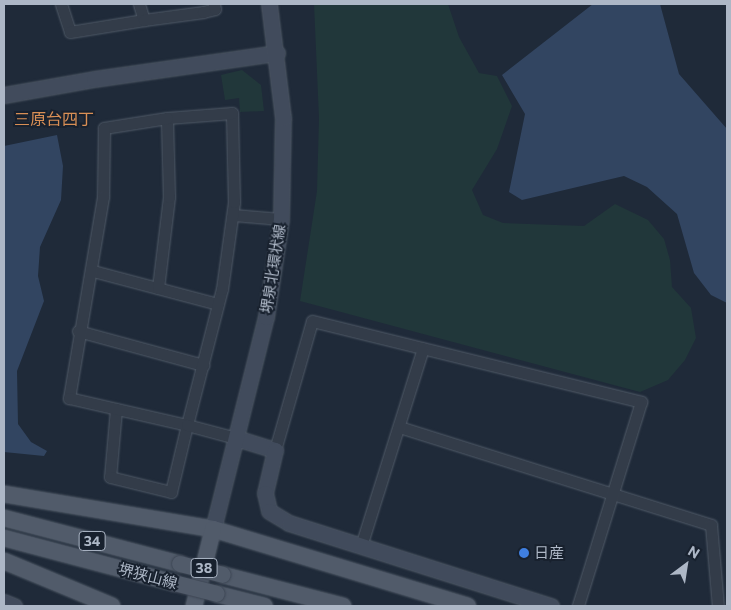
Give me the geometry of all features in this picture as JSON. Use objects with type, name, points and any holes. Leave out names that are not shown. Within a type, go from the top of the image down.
[{"type":"main road","points":[[4,494],[213,529],[468,606]]},
{"type":"main road","name":"堺狭山線","points":[[4,518],[343,606]]},
{"type":"main road","name":"38","points":[[194,606],[213,529]]},
{"type":"main road","name":"堺狭山線","points":[[4,538],[264,606]]},
{"type":"main road","points":[[4,561],[112,606]]},
{"type":"street","points":[[61,4],[70,32],[203,12],[215,9],[214,4]]},
{"type":"street","points":[[139,4],[144,20]]},
{"type":"street","name":"堺泉北環状線","points":[[213,529],[266,317],[280,220],[283,118],[277,53],[268,4]]},
{"type":"street","points":[[4,95],[94,78],[277,53]]},
{"type":"street","points":[[116,409],[110,477],[170,492],[187,425],[203,365],[218,304],[233,215],[232,113],[167,118],[104,128],[103,197],[93,271],[78,331],[69,398],[187,425],[275,450]]},
{"type":"street","points":[[158,288],[169,197],[167,118]]},
{"type":"street","points":[[233,215],[280,220]]},
{"type":"street","points":[[93,271],[218,304]]},
{"type":"street","points":[[551,606],[289,523],[269,511],[265,493],[275,450],[312,320],[641,402],[578,606]]},
{"type":"street","points":[[78,331],[203,365]]},
{"type":"street","points":[[361,546],[423,348]]},
{"type":"street","points":[[399,426],[613,492],[711,525],[718,606]]},
{"type":"street","points":[[4,602],[14,606]]},
{"type":"green space","points":[[314,4],[448,4],[459,37],[479,73],[497,76],[512,106],[497,149],[472,190],[483,215],[503,223],[584,226],[615,204],[648,220],[664,239],[670,260],[672,287],[691,308],[696,338],[685,360],[668,380],[640,392],[300,301],[317,191],[319,118]]},
{"type":"green space","points":[[242,70],[261,85],[264,111],[240,112],[239,98],[225,100],[221,75]]},
{"type":"water","points":[[593,4],[660,4],[679,74],[727,129],[727,303],[711,295],[694,273],[677,214],[647,187],[624,176],[522,200],[509,192],[525,114],[502,75]]},
{"type":"water","points":[[57,135],[63,166],[61,200],[40,247],[38,276],[44,301],[17,371],[18,424],[31,442],[47,451],[44,456],[4,452],[4,146]]},
{"type":"place","name":"日産","points":[[524,553]]},
{"type":"district","name":"三原台四丁","points":[[54,119]]}]
